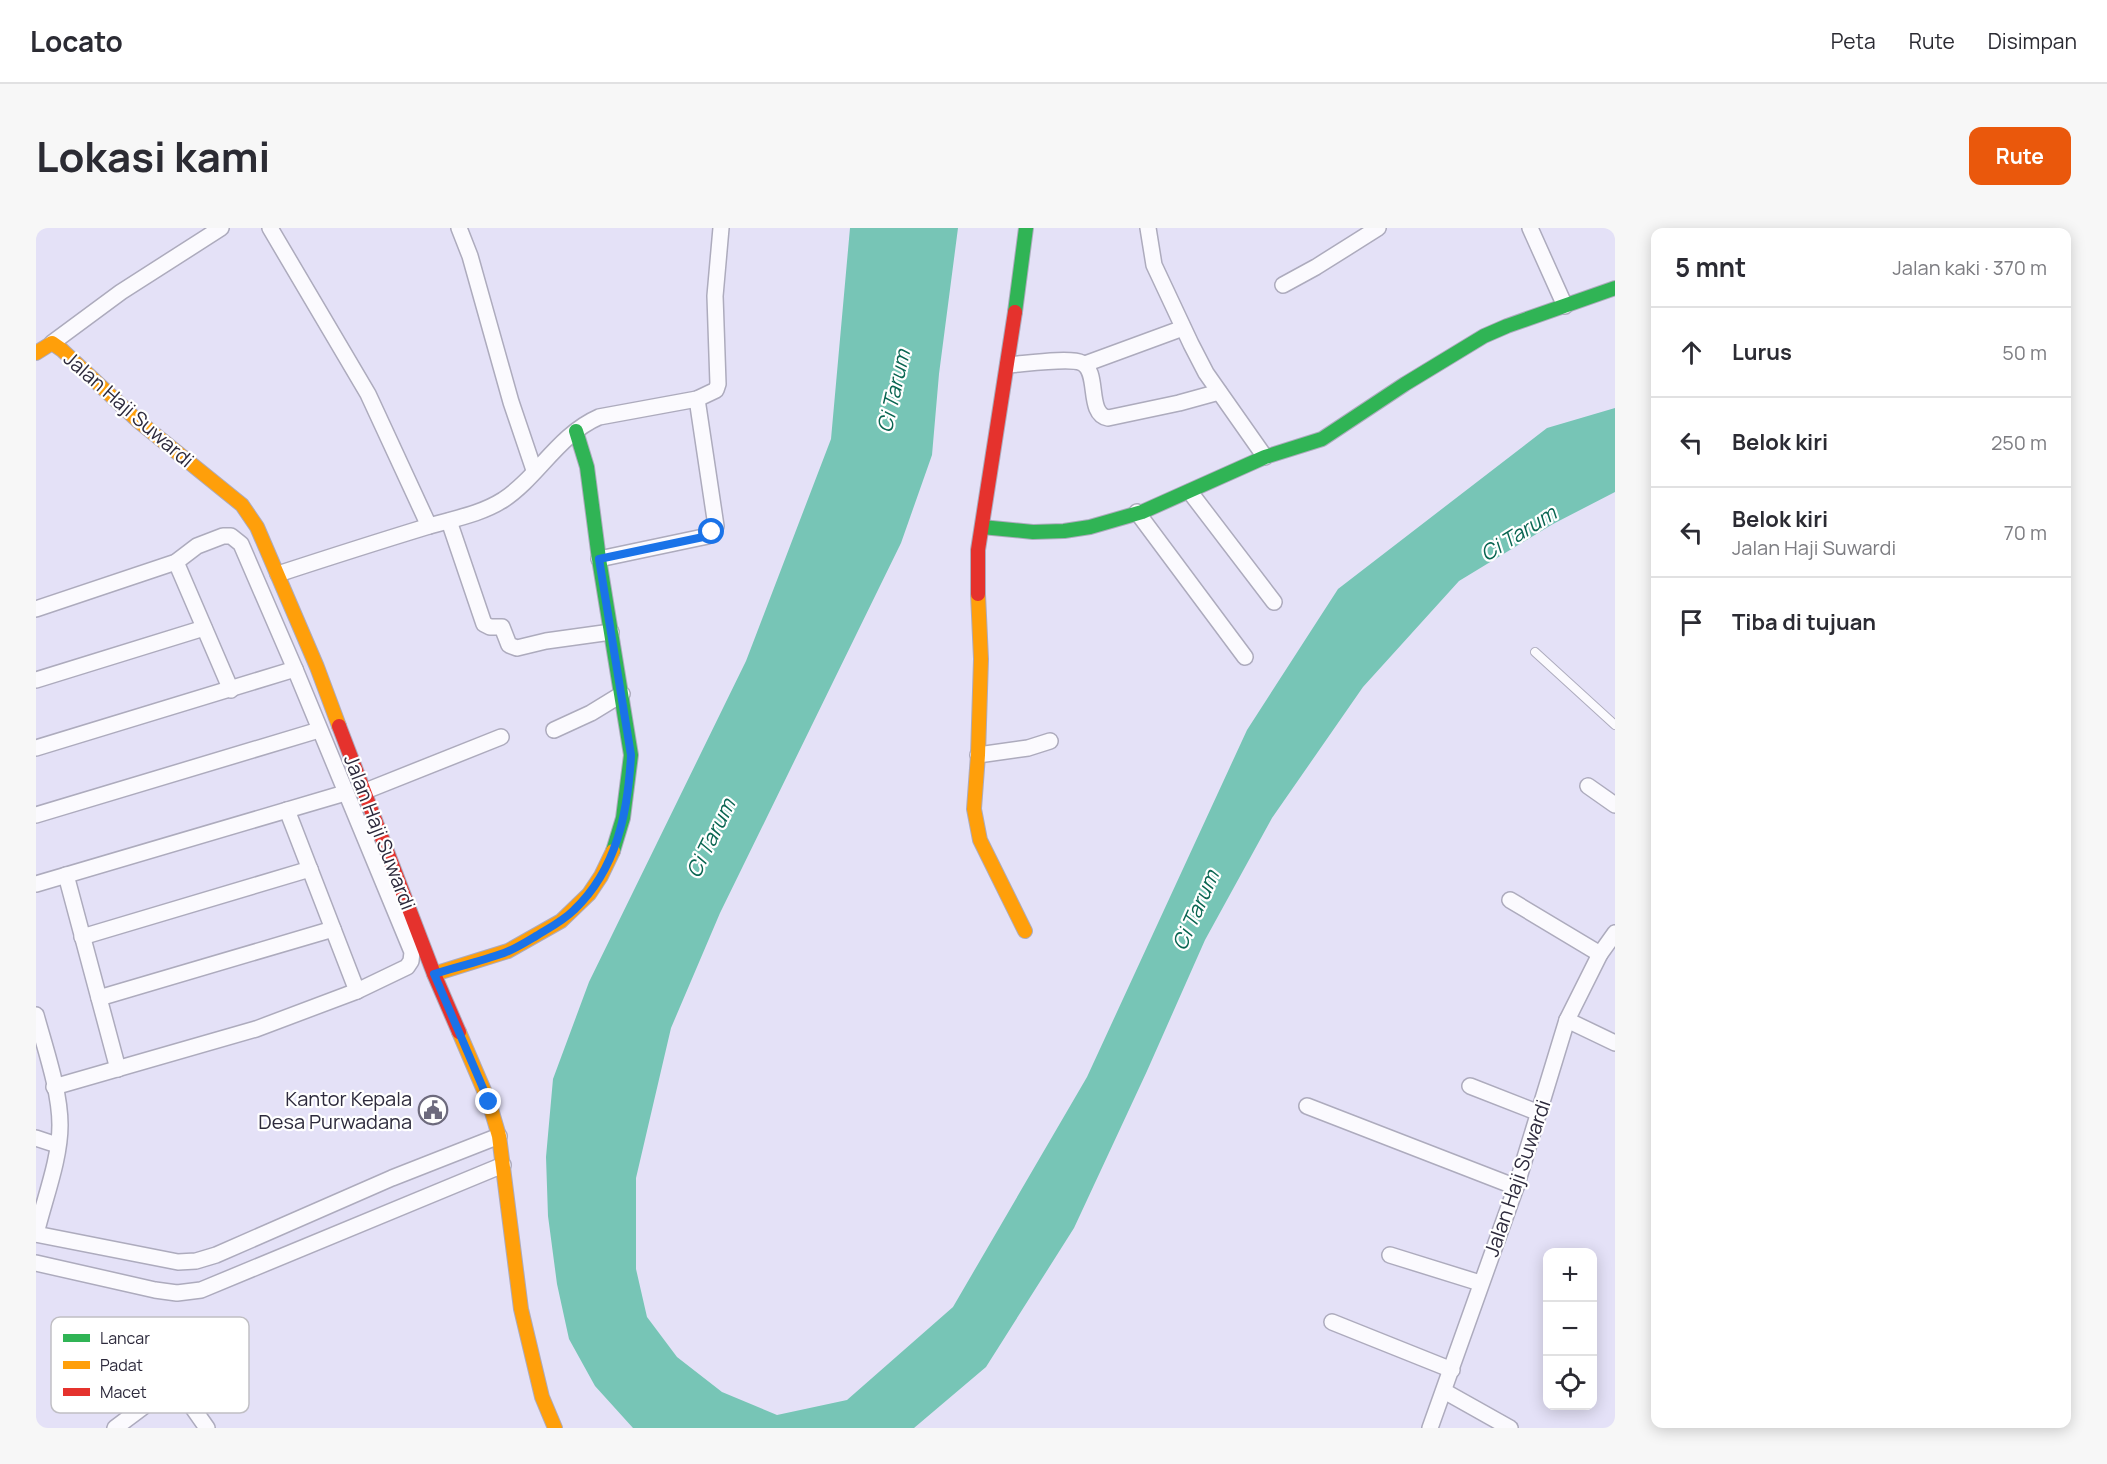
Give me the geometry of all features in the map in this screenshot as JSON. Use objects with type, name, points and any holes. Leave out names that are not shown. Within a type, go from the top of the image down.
[{"type":"street","points":[[52,343],[121,292],[221,228]]},
{"type":"street","points":[[270,228],[368,394],[429,526]]},
{"type":"street","points":[[459,228],[470,256],[511,402],[534,470]]},
{"type":"street","points":[[278,574],[429,526],[475,514],[503,500],[584,423],[598,417],[697,399],[716,390],[718,384],[716,296],[721,228]]},
{"type":"street","points":[[1024,931],[990,863],[976,827],[974,809],[981,659],[977,579],[982,527],[1008,365],[1026,228]]},
{"type":"street","points":[[1148,228],[1154,266],[1183,328],[1206,373],[1265,457]]},
{"type":"street","points":[[1283,285],[1378,228]]},
{"type":"street","points":[[1530,228],[1565,306]]},
{"type":"street","points":[[982,527],[1042,532],[1063,531],[1104,523],[1190,492],[1265,457],[1309,446],[1322,440],[1405,384],[1484,336],[1615,288]]},
{"type":"street","points":[[1008,365],[1065,361],[1085,364],[1183,328]]},
{"type":"street","name":"Jalan Haji Suwardi","points":[[36,353],[52,343],[137,420],[242,506],[257,526],[316,667],[434,974],[480,1076],[499,1136],[520,1309],[542,1397],[555,1428]]},
{"type":"street","points":[[1085,364],[1090,374],[1097,410],[1108,418],[1219,392]]},
{"type":"street","points":[[599,559],[708,536],[716,526],[697,399]]},
{"type":"street","points":[[434,974],[506,952],[553,926],[574,911],[593,888],[609,861],[624,821],[631,755],[599,559],[587,467],[576,430]]},
{"type":"street","points":[[1190,492],[1274,602]]},
{"type":"street","points":[[1137,512],[1245,657]]},
{"type":"street","points":[[449,521],[484,624],[490,627],[502,627],[509,645],[517,648],[546,641],[611,632]]},
{"type":"street","points":[[36,609],[176,562],[197,546],[223,536],[237,540],[241,544],[295,669],[412,952],[411,961],[402,971],[357,991],[256,1029],[54,1087]]},
{"type":"street","points":[[176,562],[231,690]]},
{"type":"street","points":[[36,680],[204,628]]},
{"type":"street","points":[[36,748],[295,669]]},
{"type":"street","points":[[554,730],[600,708],[622,694]]},
{"type":"street","points":[[36,815],[319,729]]},
{"type":"street","points":[[363,792],[501,737]]},
{"type":"street","points":[[978,755],[1028,748],[1050,741]]},
{"type":"street","points":[[1588,786],[1615,805]]},
{"type":"street","points":[[36,884],[345,793]]},
{"type":"street","points":[[287,810],[357,991]]},
{"type":"street","points":[[82,937],[310,869]]},
{"type":"street","points":[[66,875],[118,1069]]},
{"type":"street","points":[[1510,900],[1600,954]]},
{"type":"street","points":[[99,998],[333,929]]},
{"type":"street","name":"Jalan Haji Suwardi","points":[[1430,1428],[1516,1187],[1567,1020],[1600,954],[1615,933]]},
{"type":"street","points":[[36,1015],[42,1067],[54,1087],[60,1125],[36,1234],[178,1262],[196,1261],[216,1255],[392,1178],[499,1136]]},
{"type":"street","points":[[1567,1020],[1615,1043]]},
{"type":"street","points":[[1470,1086],[1539,1113]]},
{"type":"street","points":[[1307,1106],[1516,1187]]},
{"type":"street","points":[[36,1138],[57,1145]]},
{"type":"street","points":[[36,1263],[166,1292],[201,1290],[503,1165]]},
{"type":"street","points":[[1390,1255],[1480,1283]]},
{"type":"street","points":[[1332,1322],[1452,1370]]},
{"type":"street","points":[[1444,1391],[1510,1428]]},
{"type":"street","points":[[115,1428],[135,1413]]},
{"type":"street","points":[[196,1413],[207,1428]]},
{"type":"lane","points":[[1535,652],[1615,725]]},
{"type":"water","name":"Ci Tarum","points":[[850,228],[958,228],[939,374],[932,455],[901,543],[720,913],[671,1028],[636,1178],[636,1269],[647,1317],[677,1357],[722,1392],[777,1415],[847,1400],[953,1307],[1087,1077],[1247,730],[1338,589],[1547,428],[1615,408],[1615,492],[1553,524],[1459,581],[1363,687],[1272,818],[1205,940],[1074,1228],[986,1367],[914,1428],[633,1428],[595,1386],[569,1339],[557,1284],[548,1216],[546,1157],[553,1079],[589,982],[746,661],[831,439]]},
{"type":"traffic: fast","points":[[1015,312],[1026,228]]},
{"type":"traffic: fast","points":[[982,527],[1033,532],[1064,531],[1090,527],[1142,512],[1265,457],[1322,439],[1405,384],[1484,336],[1615,288]]},
{"type":"traffic: fast","points":[[576,431],[587,467],[599,559],[631,755],[623,818],[613,851]]},
{"type":"traffic: slow","points":[[36,353],[52,343],[62,350],[137,420],[242,505],[257,527],[317,667],[339,726]]},
{"type":"traffic: slow","points":[[978,594],[981,659],[974,809],[980,840],[1025,931]]},
{"type":"traffic: slow","points":[[434,974],[508,951],[561,921],[589,894],[613,851]]},
{"type":"traffic: slow","points":[[459,1032],[489,1102],[499,1136],[521,1309],[542,1397],[555,1428]]},
{"type":"traffic: jam","points":[[978,594],[978,550],[1015,312]]},
{"type":"traffic: jam","points":[[339,726],[434,974],[459,1032]]},
{"type":"place","name":"Kantor Kepala Desa Purwadana","points":[[433,1110]]},
{"type":"route","points":[[489,1102],[480,1076],[434,974],[506,952],[553,926],[574,911],[593,888],[609,861],[624,821],[631,755],[599,559],[708,536],[712,532]]}]
